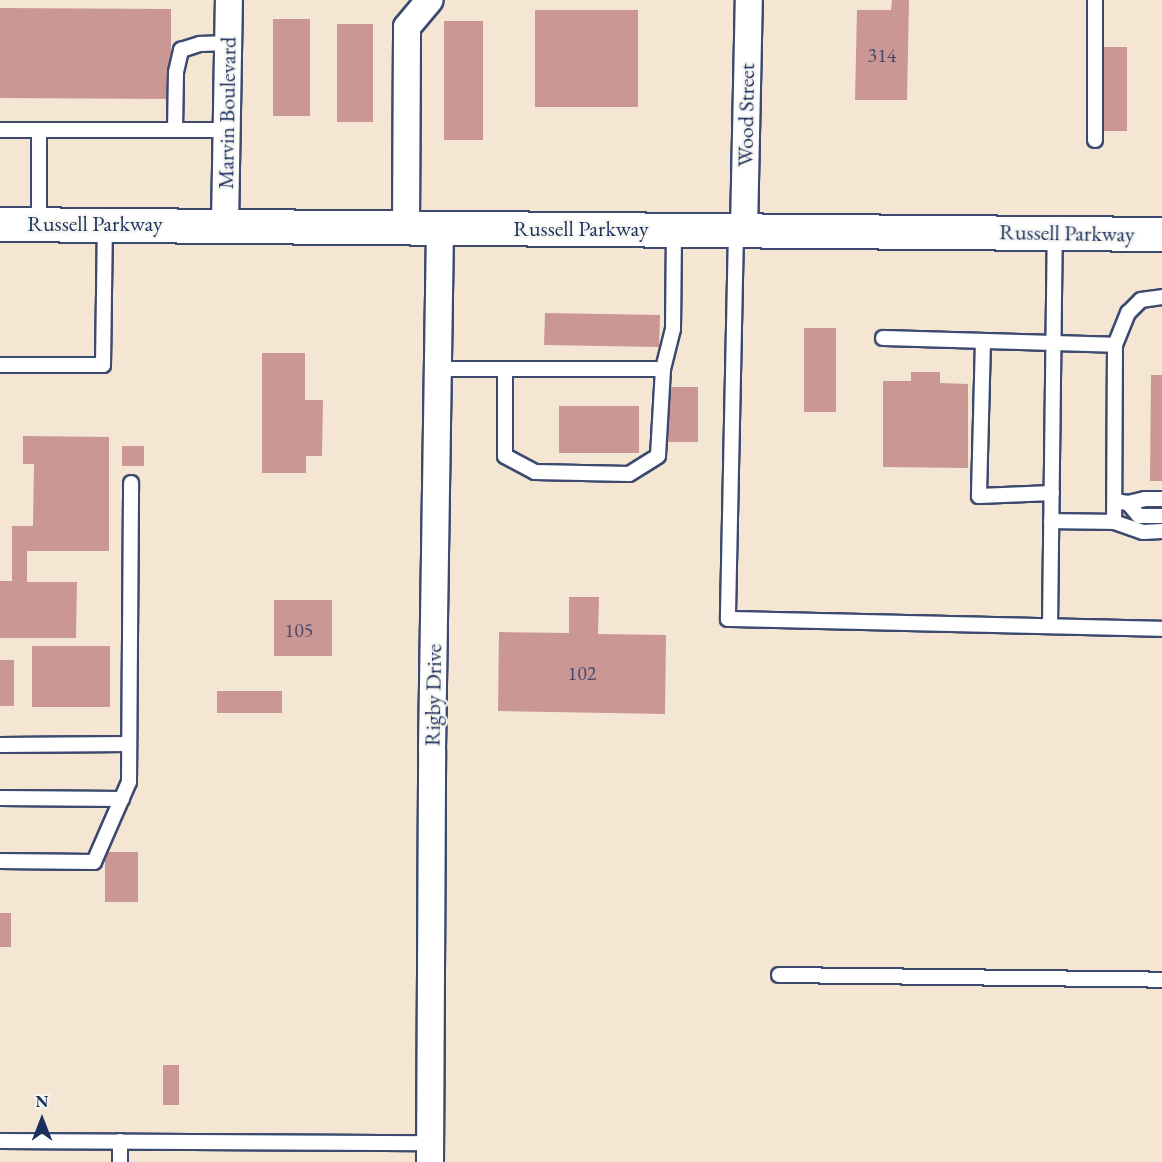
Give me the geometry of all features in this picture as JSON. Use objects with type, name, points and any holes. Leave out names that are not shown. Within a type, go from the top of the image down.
[{"type":"main road","name":"Russell Parkway","points":[[0,224],[1162,234]]},
{"type":"street","name":"Marvin Boulevard","points":[[225,225],[229,0]]},
{"type":"street","points":[[406,227],[407,27],[430,0]]},
{"type":"street","name":"Wood Street","points":[[740,230],[749,0]]},
{"type":"street","name":"Rigby Drive","points":[[430,1152],[440,228]]},
{"type":"lane","points":[[1095,0],[1095,140]]},
{"type":"lane","points":[[175,130],[176,72],[181,50],[200,44],[229,43]]},
{"type":"lane","points":[[0,130],[227,130]]},
{"type":"lane","points":[[39,131],[39,224]]},
{"type":"lane","points":[[0,365],[103,365],[105,224]]},
{"type":"lane","points":[[505,369],[505,456],[535,472],[629,474],[658,456],[663,369],[673,329],[674,229]]},
{"type":"lane","points":[[740,230],[728,619],[1162,629]]},
{"type":"lane","points":[[1050,626],[1055,233]]},
{"type":"lane","points":[[1114,522],[1121,502],[1114,345],[1128,313],[1141,300],[1162,297]]},
{"type":"lane","points":[[883,338],[1114,345]]},
{"type":"lane","points":[[983,341],[978,495],[1052,493]]},
{"type":"lane","points":[[438,369],[663,369]]},
{"type":"lane","points":[[0,861],[94,862],[129,782],[131,483]]},
{"type":"lane","points":[[1121,502],[1162,499]]},
{"type":"lane","points":[[1121,502],[1139,516],[1162,516]]},
{"type":"lane","points":[[1051,521],[1114,522],[1143,532],[1162,531]]},
{"type":"lane","points":[[0,745],[129,744]]},
{"type":"lane","points":[[0,798],[122,799]]},
{"type":"lane","points":[[779,975],[1162,980]]},
{"type":"lane","points":[[0,1140],[120,1141],[430,1152]]},
{"type":"lane","points":[[120,1141],[120,1162]]},
{"type":"building","points":[[892,0],[909,0],[907,100],[855,100],[857,10],[891,10]]},
{"type":"building","points":[[0,8],[171,9],[171,99],[0,98]]},
{"type":"building","points":[[535,10],[638,10],[638,107],[535,107]]},
{"type":"building","points":[[273,19],[310,19],[310,116],[273,116]]},
{"type":"building","points":[[444,21],[483,21],[483,140],[444,140]]},
{"type":"building","points":[[337,24],[373,24],[373,122],[337,122]]},
{"type":"building","points":[[1101,47],[1127,47],[1127,131],[1101,131]]},
{"type":"building","points":[[545,313],[660,315],[659,347],[544,345]]},
{"type":"building","points":[[804,328],[836,328],[836,412],[804,412]]},
{"type":"building","points":[[262,353],[305,353],[305,400],[323,400],[322,456],[306,456],[306,473],[262,473]]},
{"type":"building","points":[[911,372],[940,372],[940,383],[968,384],[968,468],[883,467],[883,381],[911,381]]},
{"type":"building","points":[[1151,375],[1162,375],[1162,481],[1150,481]]},
{"type":"building","points":[[668,387],[698,387],[698,442],[668,442]]},
{"type":"building","points":[[559,406],[639,406],[639,453],[559,453]]},
{"type":"building","points":[[23,436],[109,437],[109,551],[27,551],[27,582],[77,582],[76,638],[0,638],[0,581],[12,581],[12,526],[33,526],[34,464],[23,464]]},
{"type":"building","points":[[122,446],[144,446],[144,466],[122,466]]},
{"type":"building","points":[[569,597],[599,597],[598,634],[666,635],[665,714],[498,711],[499,632],[569,633]]},
{"type":"building","points":[[274,600],[332,600],[332,656],[274,656]]},
{"type":"building","points":[[32,646],[110,646],[110,707],[32,707]]},
{"type":"building","points":[[0,660],[14,660],[14,706],[0,706]]},
{"type":"building","points":[[217,691],[282,691],[282,713],[217,713]]},
{"type":"building","points":[[105,852],[138,852],[138,902],[105,902]]},
{"type":"building","points":[[0,913],[11,913],[11,947],[0,947]]},
{"type":"building","points":[[163,1065],[179,1065],[179,1105],[163,1105]]}]
